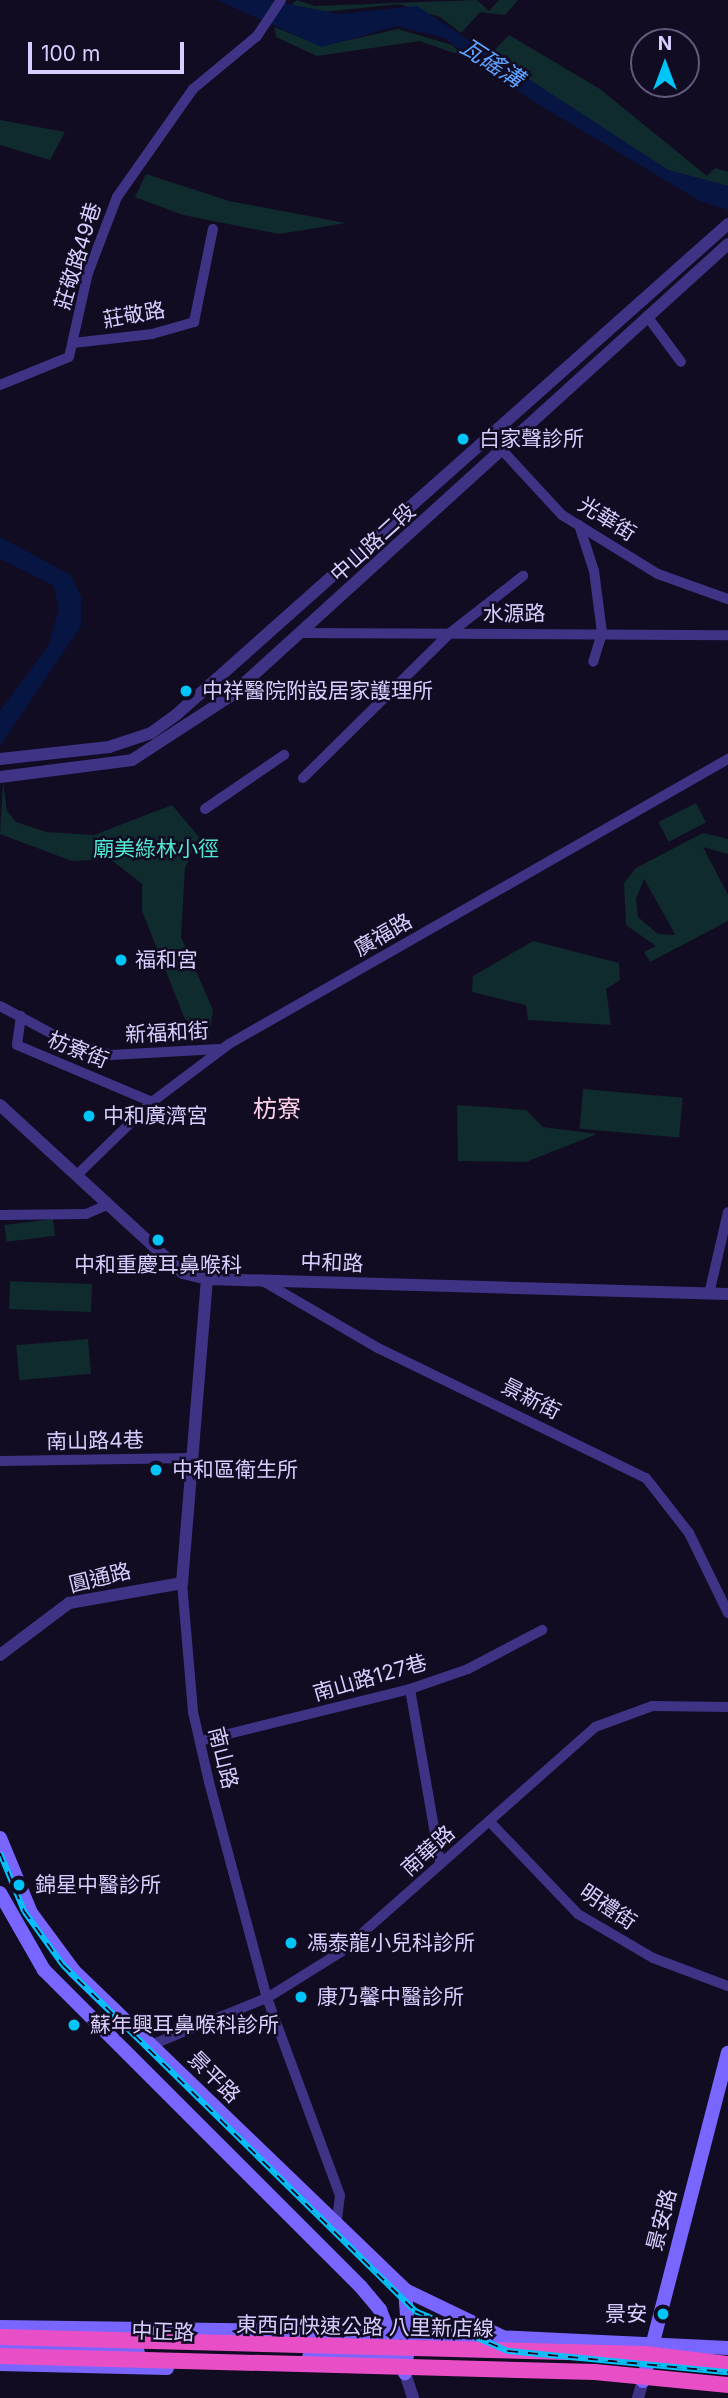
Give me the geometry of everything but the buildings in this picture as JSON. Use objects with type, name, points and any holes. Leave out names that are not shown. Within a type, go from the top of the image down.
[{"type":"highway","name":"東西向快速公路 八里新店線","points":[[0,2337],[648,2349],[728,2364]]},
{"type":"highway","points":[[648,2349],[684,2349],[728,2354]]},
{"type":"highway","name":"東西向快速公路 八里新店線","points":[[0,2356],[595,2372],[728,2385]]},
{"type":"main road","name":"景平路","points":[[0,1838],[48,1940],[151,2045],[336,2227],[405,2290],[510,2341]]},
{"type":"main road","points":[[0,1893],[44,1970],[361,2287],[404,2357]]},
{"type":"main road","name":"景安路","points":[[643,2381],[648,2349],[728,2053]]},
{"type":"main road","points":[[405,2290],[410,2333],[404,2357],[405,2373],[643,2381],[728,2392]]},
{"type":"main road","name":"中正路","points":[[0,2327],[391,2333]]},
{"type":"main road","points":[[391,2333],[648,2349],[728,2348]]},
{"type":"main road","name":"中正路","points":[[404,2357],[472,2337]]},
{"type":"main road","name":"中正路","points":[[0,2346],[404,2357],[461,2374]]},
{"type":"main road","points":[[648,2349],[682,2363],[728,2371]]},
{"type":"main road","name":"中正路","points":[[0,2364],[405,2373]]},
{"type":"street","name":"莊敬路49巷","points":[[73,343],[96,251],[117,197],[147,147],[193,89],[257,36],[281,0]]},
{"type":"street","name":"中山路二段","points":[[0,759],[109,747],[151,733],[282,626],[728,224]]},
{"type":"street","name":"莊敬路","points":[[73,343],[152,334],[194,322],[213,229]]},
{"type":"street","name":"中山路二段","points":[[0,777],[132,760],[229,697],[726,245]]},
{"type":"street","points":[[647,316],[681,362]]},
{"type":"street","points":[[0,385],[69,356],[73,343]]},
{"type":"street","name":"光華街","points":[[490,437],[579,525],[658,574],[728,599]]},
{"type":"street","points":[[579,525],[594,571],[602,633],[593,662]]},
{"type":"street","points":[[303,778],[450,633],[523,576]]},
{"type":"street","name":"水源路","points":[[300,633],[728,635]]},
{"type":"street","points":[[205,809],[284,755]]},
{"type":"street","name":"廣福路","points":[[78,1174],[152,1102],[222,1049],[728,759]]},
{"type":"street","name":"新福和街","points":[[0,1006],[84,1049],[111,1055],[222,1049]]},
{"type":"street","name":"枋寮街","points":[[21,1016],[17,1045],[152,1102]]},
{"type":"street","name":"中和路","points":[[0,1105],[78,1174],[163,1260],[207,1279],[728,1294]]},
{"type":"street","points":[[0,1215],[86,1214],[107,1205]]},
{"type":"street","points":[[709,1294],[728,1212]]},
{"type":"street","name":"南山路","points":[[207,1279],[182,1583],[200,1741],[267,1998],[336,2186],[336,2227]]},
{"type":"street","name":"景新街","points":[[260,1279],[378,1348],[646,1478],[689,1533],[728,1613]]},
{"type":"street","name":"南山路4巷","points":[[0,1461],[191,1458]]},
{"type":"street","name":"圓通路","points":[[0,1655],[69,1603],[182,1583]]},
{"type":"street","name":"南山路127巷","points":[[200,1741],[410,1689],[468,1669],[542,1630]]},
{"type":"street","points":[[410,1689],[440,1863]]},
{"type":"street","name":"南華路","points":[[151,2045],[267,1998],[341,1952],[440,1863],[491,1823],[595,1727],[617,1715],[652,1706],[728,1707]]},
{"type":"street","name":"明禮街","points":[[491,1823],[578,1914],[653,1958],[728,1986]]},
{"type":"street","points":[[318,2209],[332,2201],[336,2186]]},
{"type":"street","points":[[405,2373],[413,2398]]},
{"type":"street","name":"景安路","points":[[638,2398],[643,2381]]},
{"type":"green space","points":[[297,0],[315,6],[477,0],[489,11],[499,0],[518,0],[505,15],[480,12],[461,33],[440,17],[399,4],[313,13],[290,6]]},
{"type":"green space","points":[[274,27],[322,46],[398,29],[452,45],[465,57],[420,41],[317,56],[276,37]]},
{"type":"green space","points":[[509,35],[600,89],[707,176],[715,168],[728,172],[728,186],[668,170],[502,65],[490,55]]},
{"type":"green space","points":[[0,120],[65,132],[50,160],[0,145]]},
{"type":"green space","points":[[146,174],[229,201],[346,223],[279,234],[183,215],[135,197]]},
{"type":"green space","name":"廟美綠林小徑","points":[[3,782],[7,811],[16,822],[46,832],[94,835],[172,805],[199,837],[185,868],[181,937],[213,1010],[209,1037],[185,1019],[142,911],[142,884],[110,859],[72,861],[0,834]]},
{"type":"green space","points":[[696,803],[706,823],[669,842],[659,822]]},
{"type":"green space","points":[[703,833],[728,839],[728,854],[703,847],[728,895],[728,921],[650,962],[644,952],[656,946],[626,925],[624,883],[636,868]],"holes":[[[644,879],[675,935],[658,934],[638,917],[636,899]]]},
{"type":"green space","points":[[533,941],[619,963],[620,980],[606,989],[611,1025],[528,1020],[526,1005],[472,992],[473,976]]},
{"type":"green space","points":[[583,1089],[683,1098],[679,1138],[580,1129]]},
{"type":"green space","points":[[457,1105],[526,1110],[543,1127],[597,1134],[526,1162],[458,1161]]},
{"type":"green space","points":[[53,1219],[55,1236],[6,1242],[4,1225]]},
{"type":"green space","points":[[10,1281],[92,1284],[91,1312],[9,1309]]},
{"type":"green space","points":[[88,1339],[91,1374],[19,1380],[16,1345]]},
{"type":"water","name":"瓦磘溝","points":[[217,0],[268,0],[339,14],[417,6],[668,170],[728,186],[728,210],[700,201],[531,100],[444,38],[397,26],[322,47]]},
{"type":"water","points":[[0,537],[71,575],[81,597],[81,626],[0,746],[0,711],[48,646],[59,609],[54,586],[0,559]]},
{"type":"railway","points":[[0,1853],[24,1911],[63,1965],[415,2311],[508,2351],[728,2372]]},
{"type":"place","name":"白家聲診所","points":[[463,439]]},
{"type":"place","name":"中祥醫院附設居家護理所","points":[[186,691]]},
{"type":"place","name":"福和宮","points":[[121,960]]},
{"type":"place","name":"中和廣濟宮","points":[[89,1116]]},
{"type":"place","name":"中和重慶耳鼻喉科","points":[[158,1240]]},
{"type":"place","name":"中和區衛生所","points":[[156,1470]]},
{"type":"place","name":"錦星中醫診所","points":[[19,1885]]},
{"type":"place","name":"馮泰龍小兒科診所","points":[[291,1943]]},
{"type":"place","name":"康乃馨中醫診所","points":[[301,1997]]},
{"type":"place","name":"蘇年興耳鼻喉科診所","points":[[74,2025]]},
{"type":"place","name":"景安","points":[[663,2314]]},
{"type":"district","name":"枋寮","points":[[277,1109]]}]
